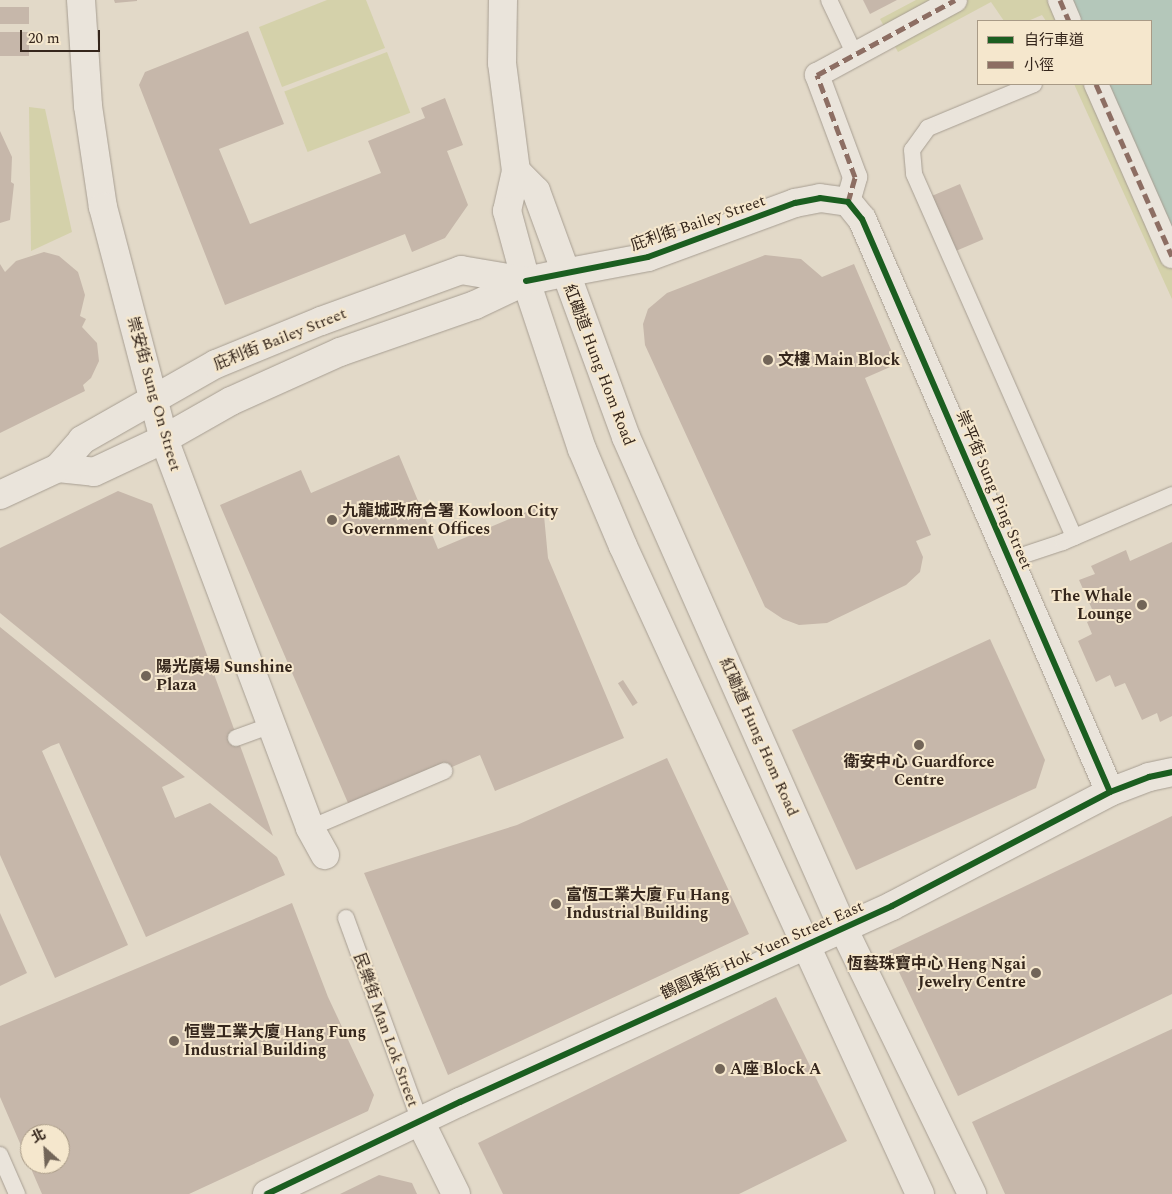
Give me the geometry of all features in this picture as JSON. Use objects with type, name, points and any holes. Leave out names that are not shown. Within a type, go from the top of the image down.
[{"type":"main road","name":"崇安街 Sung On Street","points":[[81,0],[88,106],[103,207],[164,439],[310,828],[325,855]]},
{"type":"main road","points":[[503,0],[502,63],[516,171],[507,211],[526,281],[582,449],[623,546],[804,946],[920,1194]]},
{"type":"main road","name":"紅磡道 Hung Hom Road","points":[[516,171],[536,191],[564,273],[626,437],[843,928],[972,1194]]},
{"type":"main road","name":"庇利街 Bailey Street","points":[[58,468],[94,472],[164,439],[231,401],[340,352],[475,305],[526,281],[648,257],[795,203],[820,198],[848,202]]},
{"type":"main road","name":"崇平街 Sung Ping Street","points":[[848,202],[862,220],[1110,792]]},
{"type":"main road","name":"庇利街 Bailey Street","points":[[0,496],[58,468],[82,440],[216,364],[321,321],[461,270],[526,281]]},
{"type":"main road","name":"鶴園東街 Hok Yuen Street East","points":[[267,1194],[420,1121],[892,906],[1110,792],[1148,777],[1172,772]]},
{"type":"main road","name":"民樂街 Man Lok Street","points":[[420,1121],[456,1194]]},
{"type":"street","points":[[848,202],[856,177],[817,75],[955,0]]},
{"type":"street","points":[[1060,0],[1069,20]]},
{"type":"street","points":[[1096,85],[1172,256]]},
{"type":"lane","points":[[829,0],[855,55]]},
{"type":"lane","points":[[1032,85],[928,128],[912,150],[912,158],[914,174],[1074,537]]},
{"type":"lane","points":[[1009,560],[1074,537],[1172,495]]},
{"type":"lane","points":[[236,738],[272,725]]},
{"type":"lane","points":[[310,828],[444,771]]},
{"type":"lane","name":"民樂街 Man Lok Street","points":[[346,918],[420,1121]]},
{"type":"lane","points":[[0,1155],[17,1194]]},
{"type":"shaded area","points":[[327,0],[366,0],[385,48],[282,87],[259,27]]},
{"type":"shaded area","points":[[916,0],[1071,0],[1080,20],[1045,20],[1042,15],[1030,20],[1003,20],[991,2],[898,52],[880,19]]},
{"type":"shaded area","points":[[1071,0],[1172,0],[1172,231],[1108,85],[1152,85],[1152,20],[1080,20]]},
{"type":"shaded area","points":[[387,52],[410,113],[308,152],[284,91]]},
{"type":"shaded area","points":[[1074,85],[1108,85],[1172,231],[1172,299]]},
{"type":"shaded area","points":[[29,107],[45,109],[72,232],[31,251]]},
{"type":"building","points":[[114,0],[137,0],[137,1],[115,3]]},
{"type":"building","points":[[863,0],[897,0],[870,14]]},
{"type":"building","points":[[0,7],[29,7],[29,24],[0,24]]},
{"type":"building","points":[[248,31],[284,124],[219,149],[250,224],[381,173],[368,141],[425,118],[421,108],[445,98],[463,145],[447,151],[468,205],[445,238],[412,252],[405,234],[225,305],[139,85],[145,72]]},
{"type":"building","points":[[0,32],[29,32],[29,56],[0,56]]},
{"type":"building","points":[[0,131],[12,157],[11,182],[14,184],[10,220],[0,223]]},
{"type":"building","points":[[960,184],[983,239],[956,251],[932,196]]},
{"type":"building","points":[[44,252],[59,256],[78,272],[85,295],[80,316],[86,319],[82,327],[97,343],[99,361],[91,378],[83,385],[85,391],[0,433],[0,264],[5,272],[16,261]]},
{"type":"building","points":[[765,255],[801,259],[822,277],[854,264],[897,364],[865,378],[931,535],[916,541],[923,557],[920,572],[906,585],[827,623],[799,625],[783,619],[765,607],[645,345],[643,324],[648,309],[667,293]]},
{"type":"building","points":[[399,455],[438,549],[543,505],[548,558],[624,738],[495,791],[480,755],[351,810],[220,505],[301,470],[311,493]]},
{"type":"building","name":"陽光廣場 Sunshine Plaza","points":[[118,491],[152,504],[273,836],[0,613],[0,548]]},
{"type":"building","points":[[1172,542],[1172,716],[1160,722],[1157,713],[1142,720],[1125,683],[1115,687],[1110,675],[1096,682],[1078,641],[1092,634],[1087,622],[1096,618],[1079,580],[1095,574],[1091,566],[1126,550],[1130,561]]},
{"type":"building","points":[[0,627],[185,777],[162,787],[175,818],[210,803],[277,857],[285,875],[146,937],[59,743],[51,746],[42,751],[128,945],[55,978],[0,855]]},
{"type":"building","name":"衛安中心 Guardforce Centre","points":[[990,639],[1045,760],[1036,788],[856,870],[792,730]]},
{"type":"building","points":[[623,680],[638,703],[633,706],[618,683]]},
{"type":"building","name":"富恆工業大廈 Fu Hang Industrial Building","points":[[667,758],[749,934],[448,1075],[364,873],[517,825]]},
{"type":"building","name":"恆藝珠寶中心 Heng Ngai Jewelry Centre","points":[[1172,816],[1172,994],[958,1096],[889,951]]},
{"type":"building","name":"恒豐工業大廈 Hang Fung Industrial Building","points":[[292,903],[328,997],[374,1095],[368,1111],[189,1194],[42,1194],[33,1174],[70,1174],[70,1124],[20,1124],[20,1143],[0,1097],[0,1026]]},
{"type":"building","points":[[0,913],[27,973],[0,986]]},
{"type":"building","name":"A座 Block A","points":[[776,997],[847,1141],[739,1194],[503,1194],[478,1143]]},
{"type":"building","points":[[1172,1029],[1172,1194],[1005,1194],[972,1122]]},
{"type":"building","points":[[379,1175],[412,1183],[417,1194],[340,1194]]},
{"type":"marked path","points":[[848,202],[855,177],[817,75],[955,0]]},
{"type":"marked path","points":[[1060,0],[1069,20]]},
{"type":"marked path","points":[[1096,85],[1172,256]]},
{"type":"cycle path","points":[[526,281],[648,257],[795,203],[820,198],[848,202],[862,219],[1110,792]]},
{"type":"cycle path","points":[[267,1194],[460,1102],[892,906],[1110,792],[1149,777],[1172,772]]},
{"type":"place","name":"文樓 Main Block","points":[[768,360]]},
{"type":"place","name":"九龍城政府合署 Kowloon City Government Offices","points":[[332,520]]},
{"type":"place","name":"The Whale Lounge","points":[[1142,605]]},
{"type":"place","name":"陽光廣場 Sunshine Plaza","points":[[146,676]]},
{"type":"place","name":"衛安中心 Guardforce Centre","points":[[919,745]]},
{"type":"place","name":"富恆工業大廈 Fu Hang Industrial Building","points":[[556,904]]},
{"type":"place","name":"恆藝珠寶中心 Heng Ngai Jewelry Centre","points":[[1036,973]]},
{"type":"place","name":"恒豐工業大廈 Hang Fung Industrial Building","points":[[174,1041]]},
{"type":"place","name":"A座 Block A","points":[[720,1069]]}]
